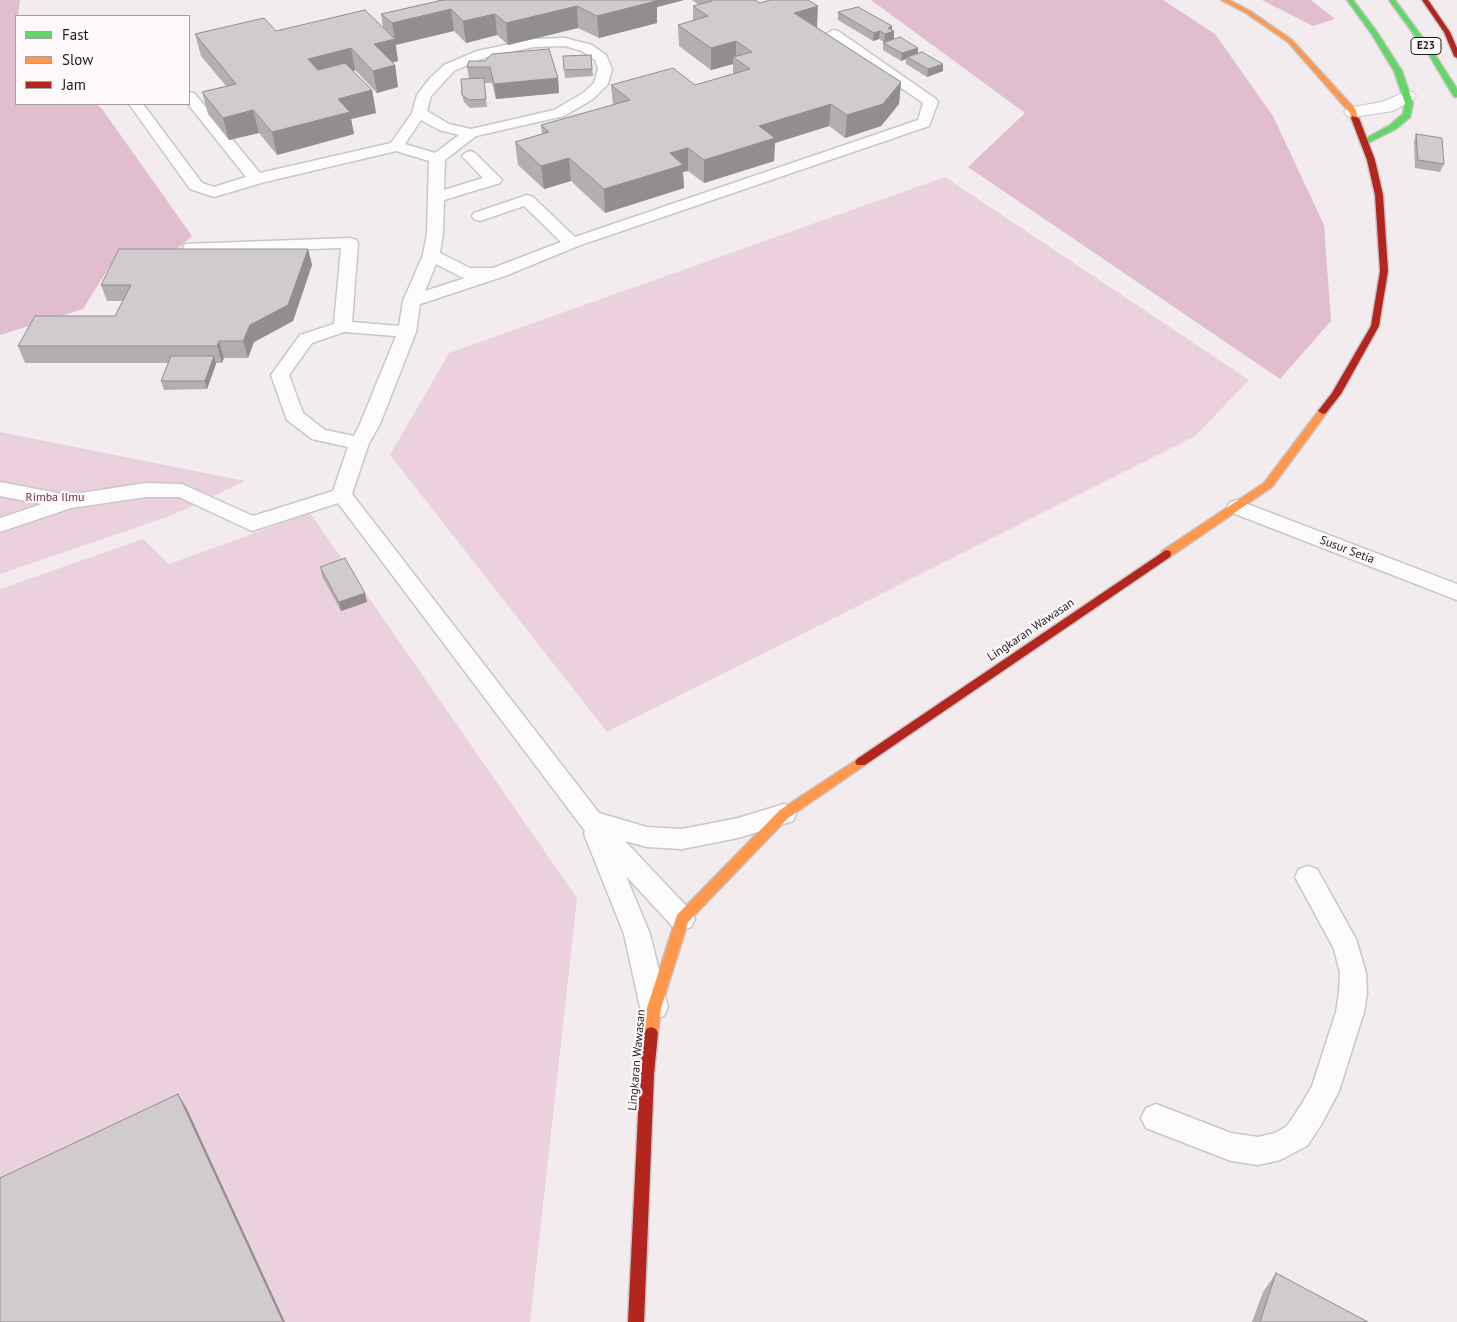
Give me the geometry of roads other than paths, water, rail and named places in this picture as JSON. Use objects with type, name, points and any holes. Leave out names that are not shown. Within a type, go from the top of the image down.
[{"type":"main road","name":"Lingkaran Wawasan","points":[[636,1322],[647,1074],[654,1008],[682,919],[784,814],[1268,485],[1336,394],[1375,326],[1384,271],[1379,195],[1364,143],[1352,112],[1290,41],[1248,12],[1224,0]]},
{"type":"main road","points":[[1350,0],[1374,32],[1398,71],[1410,103],[1407,115],[1393,127],[1364,143]]},
{"type":"main road","name":"E23","points":[[1392,0],[1432,54],[1457,95]]},
{"type":"main road","points":[[1425,0],[1447,32],[1457,56]]},
{"type":"street","points":[[1352,112],[1387,107],[1407,96]]},
{"type":"lane","points":[[412,301],[499,272],[572,243],[924,123],[931,102],[833,34]]},
{"type":"lane","points":[[342,495],[359,443],[370,424],[408,332],[412,301],[431,255],[435,233],[438,158],[471,133],[559,113],[588,96],[601,84],[605,68],[601,58],[587,48],[565,42],[534,43],[482,54],[449,68],[435,81],[424,96],[419,113],[396,146]]},
{"type":"lane","points":[[190,97],[256,179]]},
{"type":"lane","points":[[137,105],[196,186],[214,192],[256,179],[396,146],[438,158]]},
{"type":"lane","points":[[419,113],[444,126],[471,133]]},
{"type":"lane","points":[[436,197],[494,180],[470,156]]},
{"type":"lane","points":[[480,216],[527,200],[572,243]]},
{"type":"lane","points":[[190,248],[350,243],[343,327]]},
{"type":"lane","points":[[431,255],[467,273],[499,272]]},
{"type":"lane","points":[[359,443],[319,435],[294,416],[280,374],[306,339],[343,327],[408,332]]},
{"type":"lane","points":[[0,489],[68,502]]},
{"type":"lane","points":[[0,525],[68,502],[146,490],[182,491],[252,524],[342,495]]},
{"type":"lane","points":[[342,495],[591,821],[682,919]]},
{"type":"lane","name":"Susur Setia","points":[[1237,507],[1457,592]]},
{"type":"lane","points":[[591,821],[647,837],[682,839],[738,828],[784,814]]},
{"type":"lane","points":[[591,821],[637,934],[654,1008]]},
{"type":"lane","points":[[1156,1118],[1232,1148],[1258,1151],[1280,1146],[1297,1136],[1311,1115],[1325,1091],[1350,1012],[1353,993],[1353,973],[1347,947],[1308,877]]},
{"type":"park label","name":"Rimba Ilmu","points":[[55,498]]}]
